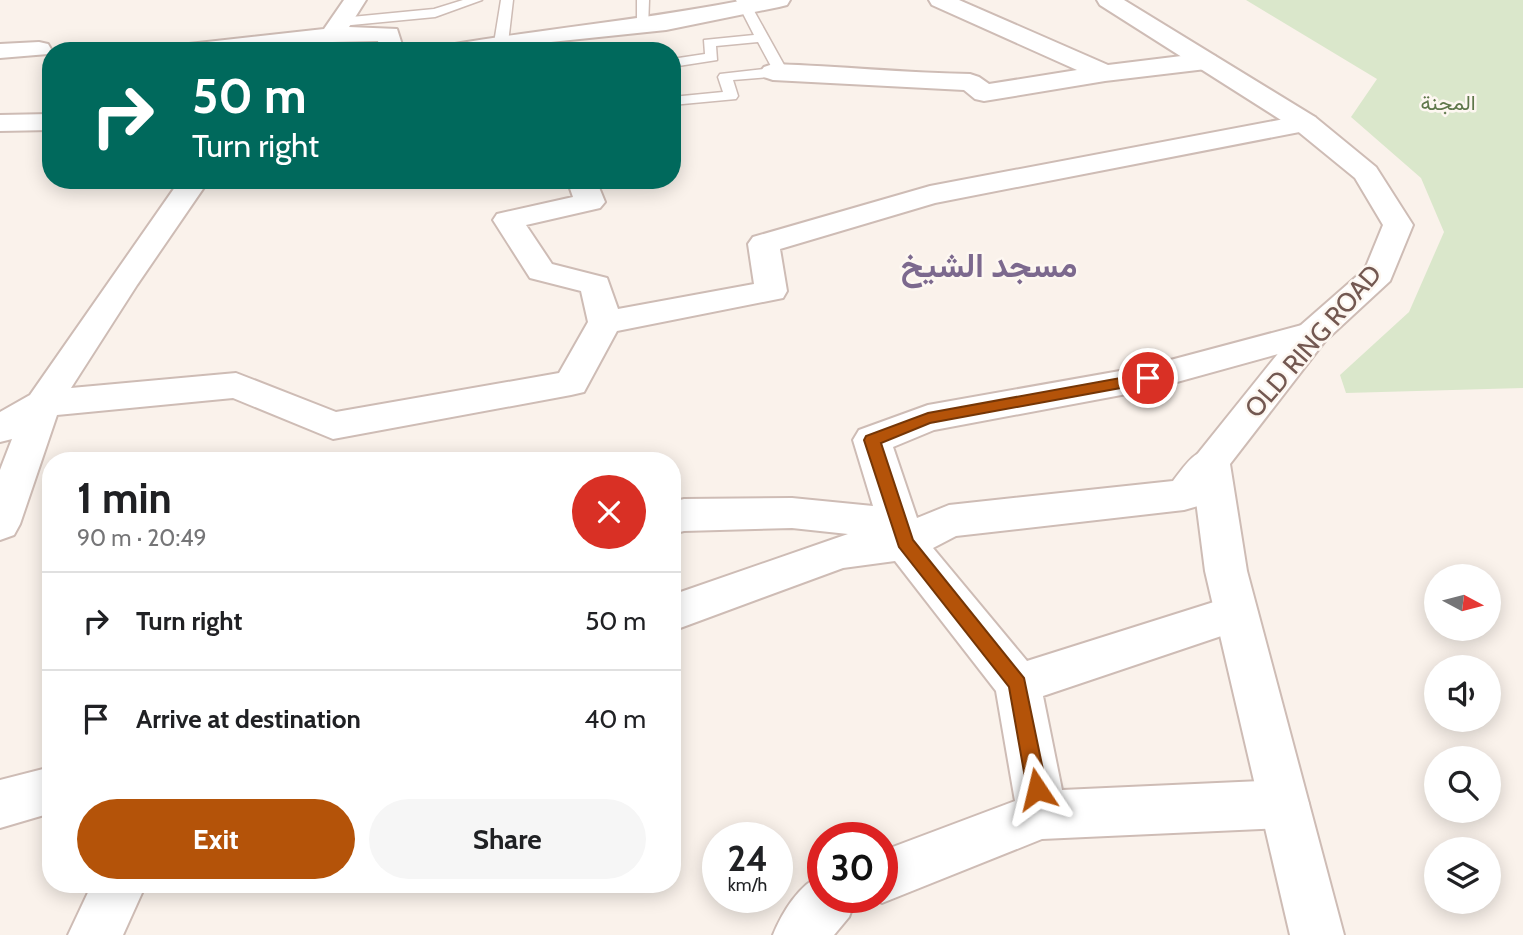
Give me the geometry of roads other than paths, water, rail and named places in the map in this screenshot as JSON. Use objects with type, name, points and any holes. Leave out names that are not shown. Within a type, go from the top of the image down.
[{"type":"street","points":[[336,28],[355,0]]},
{"type":"street","points":[[526,42],[650,25],[745,3],[779,0]]},
{"type":"street","points":[[940,0],[1105,73]]},
{"type":"street","name":"OLD RING ROAD","points":[[902,533],[949,521],[1184,495],[1313,333],[1378,274],[1398,225],[1366,173],[1305,123],[1108,0]]},
{"type":"street","points":[[650,25],[660,42]]},
{"type":"street","points":[[296,42],[336,28],[388,34],[390,42]]},
{"type":"street","points":[[0,51],[39,49]]},
{"type":"street","points":[[777,72],[970,82],[984,93],[1105,73],[1206,61]]},
{"type":"street","points":[[0,123],[42,122]]},
{"type":"street","points":[[605,322],[771,291],[764,244],[930,195],[1305,123]]},
{"type":"street","points":[[0,524],[43,404],[123,282],[189,189]]},
{"type":"street","points":[[0,429],[43,404],[236,385],[333,426],[571,383],[605,322],[596,285],[541,271],[508,220],[590,202],[585,189]]},
{"type":"street","points":[[1042,815],[1018,684],[902,533],[872,440],[928,418],[1148,378],[1313,333]]},
{"type":"street","points":[[1210,462],[1226,571],[1317,935]]},
{"type":"street","points":[[681,516],[792,513],[902,533]]},
{"type":"street","points":[[681,610],[839,552],[902,533]]},
{"type":"street","points":[[1018,684],[1236,613]]},
{"type":"street","points":[[898,871],[1042,815],[1284,804]]},
{"type":"street","points":[[95,935],[116,893]]},
{"type":"street","points":[[800,935],[818,913]]},
{"type":"lane","points":[[336,28],[435,13],[476,0]]},
{"type":"lane","points":[[498,42],[507,0]]},
{"type":"lane","points":[[643,0],[650,25]]},
{"type":"lane","points":[[681,100],[731,96],[725,76],[777,72],[745,3]]},
{"type":"lane","points":[[681,62],[712,57],[709,43],[763,38]]},
{"type":"district","name":"مسجد الشيخ","points":[[989,265]]},
{"type":"park label","name":"المجنة","points":[[1448,102]]}]
